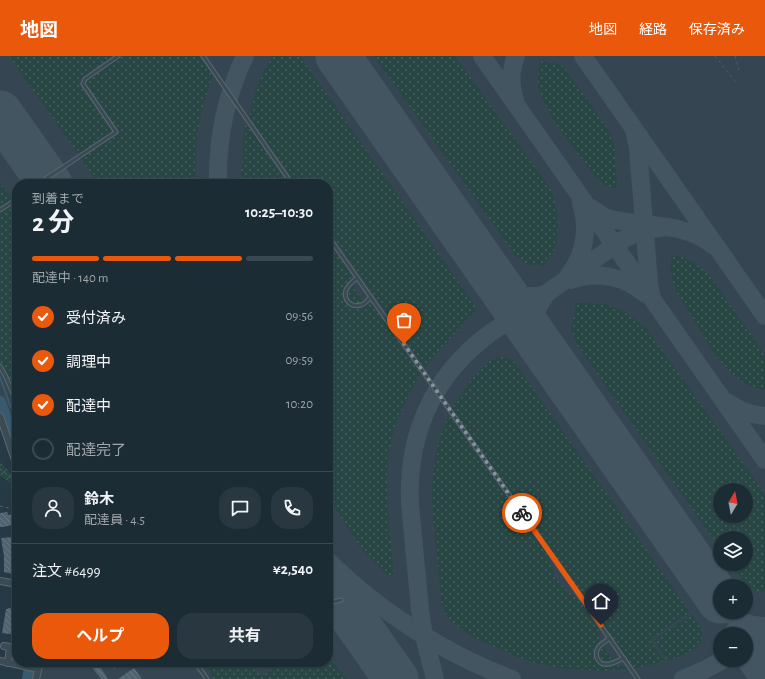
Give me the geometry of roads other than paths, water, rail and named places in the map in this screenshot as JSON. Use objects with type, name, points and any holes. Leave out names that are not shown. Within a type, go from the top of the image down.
[{"type":"street","points":[[0,416],[12,451]]},
{"type":"street","points":[[0,581],[12,583]]},
{"type":"street","points":[[8,663],[10,647]]},
{"type":"street","points":[[0,662],[12,664]]},
{"type":"street","points":[[28,667],[38,669],[36,679]]},
{"type":"lane","points":[[46,179],[116,132],[83,84],[84,79],[118,56]]},
{"type":"lane","points":[[203,56],[289,179]]},
{"type":"lane","points":[[0,210],[12,202]]},
{"type":"lane","points":[[333,243],[638,679]]},
{"type":"lane","points":[[357,278],[346,291],[347,301],[356,306],[364,304],[371,297]]},
{"type":"lane","points":[[0,366],[12,391]]},
{"type":"lane","points":[[333,602],[341,600]]},
{"type":"lane","points":[[610,638],[597,649],[597,658],[599,661],[606,665],[624,658]]},
{"type":"lane","points":[[199,667],[207,679]]},
{"type":"waterway","points":[[0,377],[12,409]]},
{"type":"waterway","points":[[0,402],[12,437]]},
{"type":"waterway","points":[[28,679],[30,667]]}]
